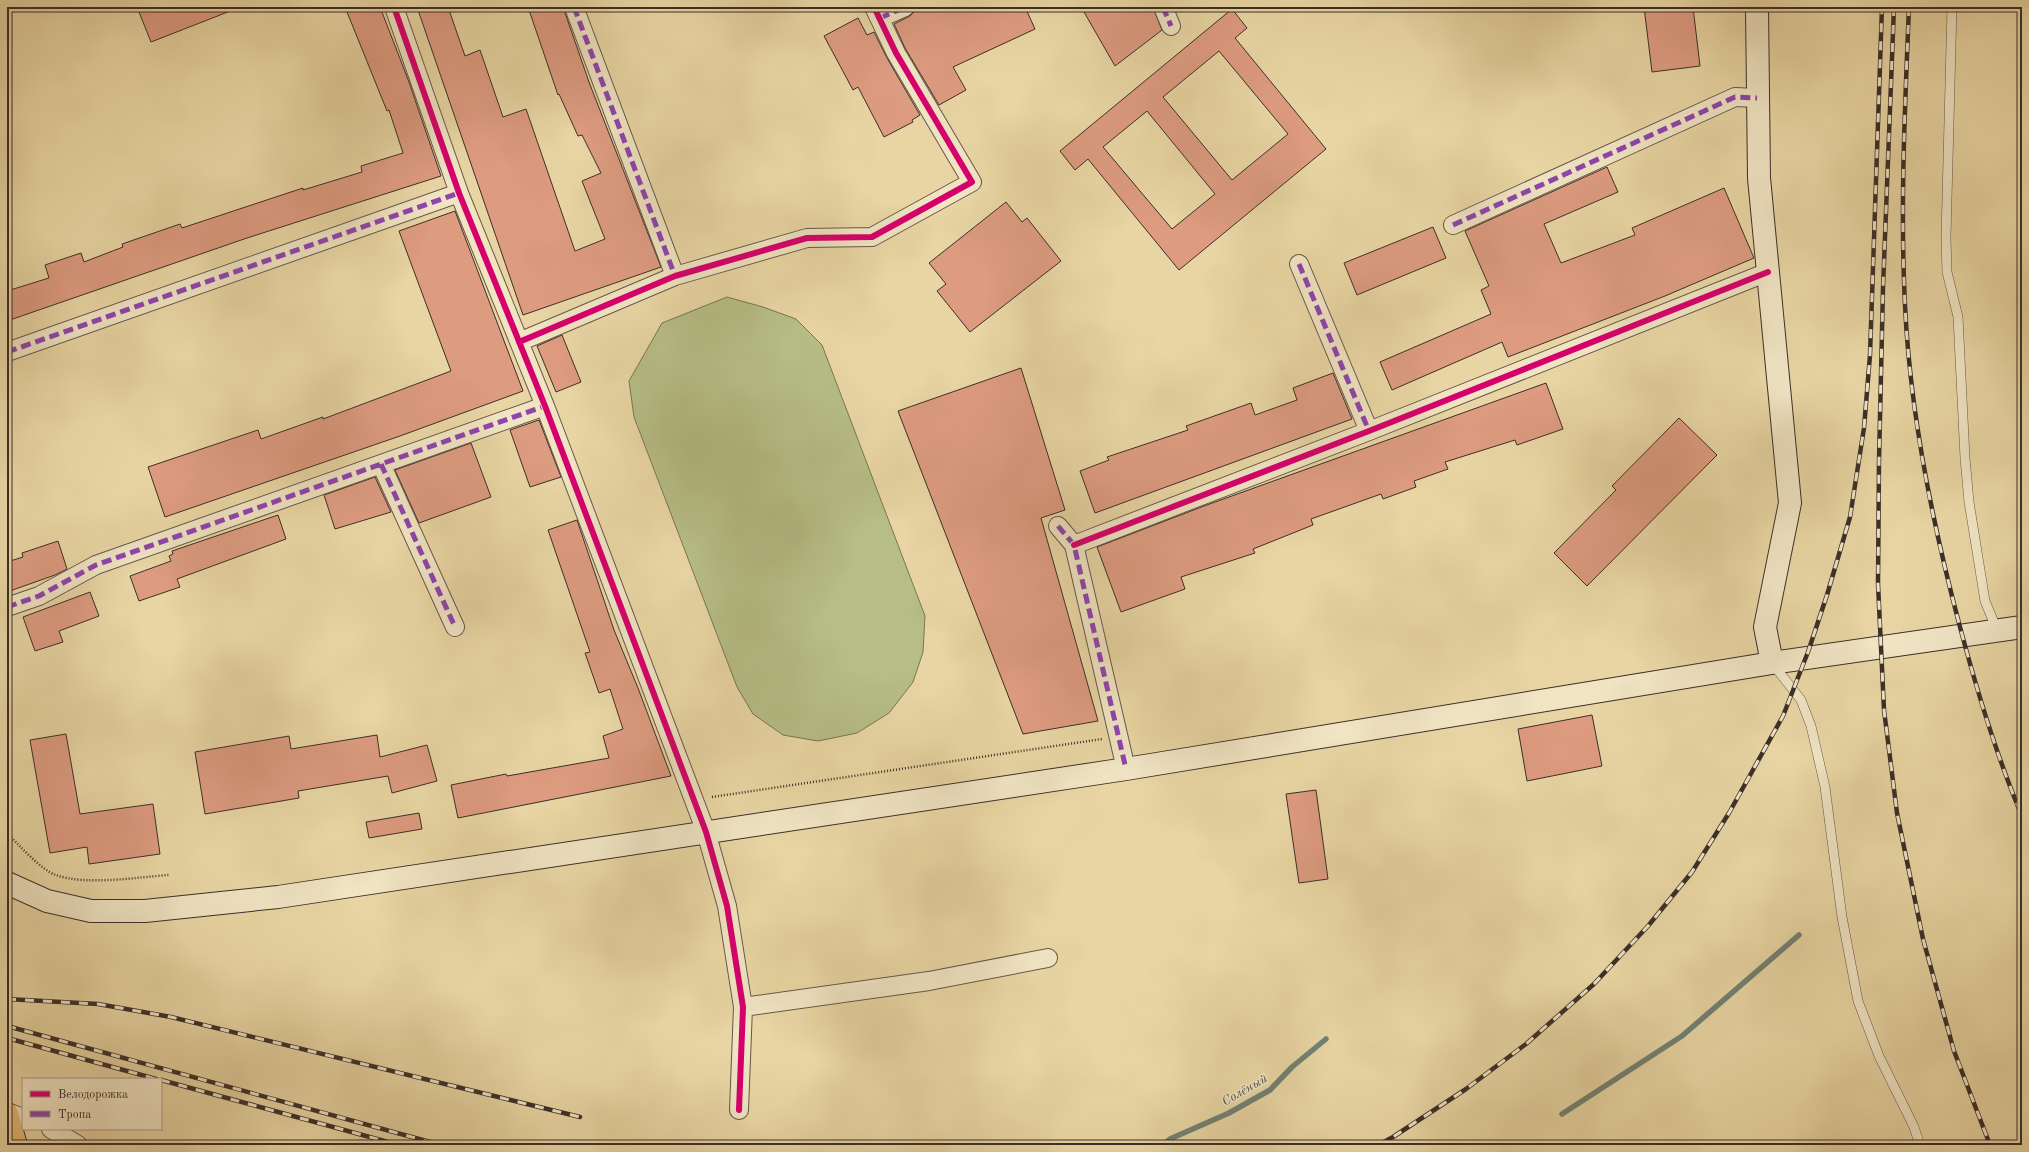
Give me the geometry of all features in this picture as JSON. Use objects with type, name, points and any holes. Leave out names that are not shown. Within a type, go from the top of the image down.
[{"type":"main road","points":[[1757,7],[1759,178],[1790,503],[1764,627],[1772,663]]},
{"type":"main road","points":[[7,883],[47,901],[91,911],[146,910],[278,897],[653,842],[706,832],[1126,769],[1772,663],[2022,627]]},
{"type":"main road","points":[[7,1113],[16,1145]]},
{"type":"street","points":[[394,7],[459,193],[545,406],[706,832],[727,906],[743,1007],[739,1110]]},
{"type":"street","points":[[574,7],[675,276]]},
{"type":"street","points":[[519,342],[675,276],[807,238],[872,238],[972,182],[896,53],[877,13],[905,7]]},
{"type":"street","points":[[1163,7],[1171,26]]},
{"type":"street","points":[[1453,225],[1735,97],[1757,98]]},
{"type":"street","points":[[7,352],[459,193]]},
{"type":"street","points":[[1299,264],[1369,430]]},
{"type":"street","points":[[1074,545],[1768,272]]},
{"type":"street","points":[[7,608],[39,596],[96,565],[545,406]]},
{"type":"street","points":[[381,464],[455,627]]},
{"type":"street","points":[[1058,526],[1074,545],[1126,769]]},
{"type":"street","points":[[743,1007],[929,981],[1048,958]]},
{"type":"street","points":[[7,1113],[22,1118]]},
{"type":"street","points":[[53,1130],[78,1145]]},
{"type":"lane","points":[[1952,7],[1946,237],[1947,272],[1958,316],[1965,458],[1969,502],[1985,601],[1997,631]]},
{"type":"lane","points":[[1772,663],[1801,700],[1811,726],[1825,787],[1842,917],[1858,1001],[1879,1056],[1914,1127],[1920,1145]]},
{"type":"path","points":[[693,800],[1118,736]]},
{"type":"path","points":[[7,834],[27,854],[55,875],[75,879],[87,879],[169,875]]},
{"type":"green space","points":[[727,297],[763,307],[796,319],[822,345],[925,616],[923,652],[913,682],[889,713],[857,733],[818,741],[783,735],[753,714],[737,687],[634,417],[629,381],[662,323]]},
{"type":"building","points":[[137,7],[238,7],[238,8],[151,42]]},
{"type":"building","points":[[345,7],[380,7],[409,82],[441,176],[247,238],[7,321],[7,291],[49,278],[45,265],[81,253],[84,262],[123,247],[122,244],[180,224],[182,228],[303,188],[303,190],[362,172],[361,166],[403,153],[389,110],[387,111]]},
{"type":"building","points":[[417,7],[448,7],[465,56],[480,50],[503,117],[526,109],[575,251],[605,239],[582,181],[601,173],[582,135],[578,136],[559,94],[558,95],[528,7],[563,7],[589,82],[661,267],[523,315]]},
{"type":"building","points":[[919,7],[1025,7],[1035,29],[953,67],[966,90],[939,105],[905,48],[894,24],[910,16]]},
{"type":"building","points":[[1095,7],[1153,7],[1162,30],[1115,66],[1084,12]]},
{"type":"building","points":[[1644,7],[1693,7],[1700,66],[1652,72]]},
{"type":"building","points":[[1232,9],[1247,28],[1235,38],[1326,149],[1179,270],[1088,159],[1075,170],[1060,151]],"holes":[[[1219,51],[1288,134],[1232,180],[1163,97]],[[1147,111],[1215,194],[1172,229],[1103,147]]]},
{"type":"building","points":[[858,18],[867,35],[874,32],[887,58],[920,115],[912,120],[913,122],[884,137],[858,87],[853,90],[824,36]]},
{"type":"building","points":[[1607,167],[1618,192],[1544,224],[1561,263],[1635,235],[1632,228],[1724,188],[1754,258],[1665,296],[1508,357],[1502,342],[1392,390],[1380,362],[1491,314],[1481,290],[1489,286],[1465,231]]},
{"type":"building","points":[[1006,202],[1022,222],[1027,218],[1061,261],[970,332],[937,291],[946,284],[929,263]]},
{"type":"building","points":[[455,211],[523,391],[400,436],[165,517],[148,467],[258,430],[261,439],[323,417],[323,419],[451,371],[399,231]]},
{"type":"building","points":[[1433,227],[1446,258],[1357,295],[1344,263]]},
{"type":"building","points":[[562,335],[581,382],[556,392],[537,346]]},
{"type":"building","points":[[1021,368],[1065,510],[1041,518],[1098,721],[1023,734],[898,411]]},
{"type":"building","points":[[1333,373],[1352,419],[1095,513],[1080,471],[1109,460],[1107,457],[1188,430],[1186,426],[1251,403],[1255,415],[1297,400],[1293,388]]},
{"type":"building","points":[[1546,383],[1563,429],[1517,445],[1515,440],[1445,462],[1448,469],[1414,481],[1416,487],[1383,499],[1381,494],[1311,519],[1313,525],[1253,549],[1255,553],[1181,577],[1185,589],[1121,612],[1097,547],[1204,506]]},
{"type":"building","points":[[1679,418],[1717,455],[1587,586],[1554,553],[1616,490],[1612,486]]},
{"type":"building","points":[[539,420],[561,477],[530,487],[510,430]]},
{"type":"building","points":[[471,443],[491,497],[419,523],[395,470]]},
{"type":"building","points":[[375,477],[391,512],[335,529],[324,495]]},
{"type":"building","points":[[278,515],[286,539],[177,579],[180,587],[139,601],[130,576],[171,561],[169,556],[173,554],[172,551]]},
{"type":"building","points":[[577,520],[614,630],[638,688],[671,776],[458,818],[451,785],[506,774],[507,776],[609,758],[603,736],[623,729],[610,689],[599,693],[585,653],[590,652],[548,530]]},
{"type":"building","points":[[58,541],[67,569],[55,575],[7,592],[7,562],[23,557],[22,553]]},
{"type":"building","points":[[90,592],[99,616],[59,631],[63,642],[35,651],[23,617]]},
{"type":"building","points":[[1592,715],[1602,766],[1527,781],[1518,729]]},
{"type":"building","points":[[66,734],[80,814],[153,804],[160,854],[89,864],[87,847],[50,853],[30,740]]},
{"type":"building","points":[[377,735],[380,757],[427,745],[437,781],[392,793],[388,776],[298,791],[299,798],[205,814],[195,752],[289,736],[291,749]]},
{"type":"building","points":[[1316,790],[1328,879],[1299,883],[1286,794]]},
{"type":"building","points":[[419,813],[422,829],[369,838],[366,822]]},
{"type":"waterway","points":[[1562,1114],[1682,1036],[1799,935]]},
{"type":"waterway","name":"Солёный","points":[[1163,1145],[1170,1139],[1229,1113],[1270,1090],[1292,1067],[1326,1039]]},
{"type":"railway","points":[[1378,1145],[1393,1137],[1466,1089],[1526,1044],[1594,984],[1648,926],[1692,872],[1729,813],[1783,716],[1808,652],[1827,595],[1850,517],[1864,428],[1870,355],[1882,7]]},
{"type":"railway","points":[[1894,7],[1883,288],[1879,461],[1878,584],[1884,710],[1897,813],[1923,939],[1954,1051],[1990,1145]]},
{"type":"railway","points":[[1909,7],[1903,231],[1905,305],[1917,427],[1940,548],[1960,627],[1988,723],[2022,816]]},
{"type":"railway","points":[[7,999],[98,1004],[171,1017],[580,1117]]},
{"type":"railway","points":[[7,1026],[441,1145]]},
{"type":"railway","points":[[7,1038],[152,1078]]},
{"type":"railway","points":[[162,1080],[399,1145]]},
{"type":"marked path","points":[[574,7],[675,276]]},
{"type":"marked path","points":[[880,18],[905,7]]},
{"type":"marked path","points":[[1163,7],[1171,26]]},
{"type":"marked path","points":[[1453,225],[1735,97],[1757,98]]},
{"type":"marked path","points":[[7,352],[459,193]]},
{"type":"marked path","points":[[1299,264],[1369,431]]},
{"type":"marked path","points":[[7,607],[39,596],[96,565],[545,406]]},
{"type":"marked path","points":[[381,464],[455,627]]},
{"type":"marked path","points":[[1058,526],[1074,545],[1126,769]]},
{"type":"cycle path","points":[[394,7],[459,193],[545,406],[706,832],[727,906],[743,1007],[739,1110]]},
{"type":"cycle path","points":[[519,342],[675,276],[807,238],[872,237],[972,182],[896,53],[874,7]]},
{"type":"cycle path","points":[[1074,545],[1369,431],[1768,272]]}]
